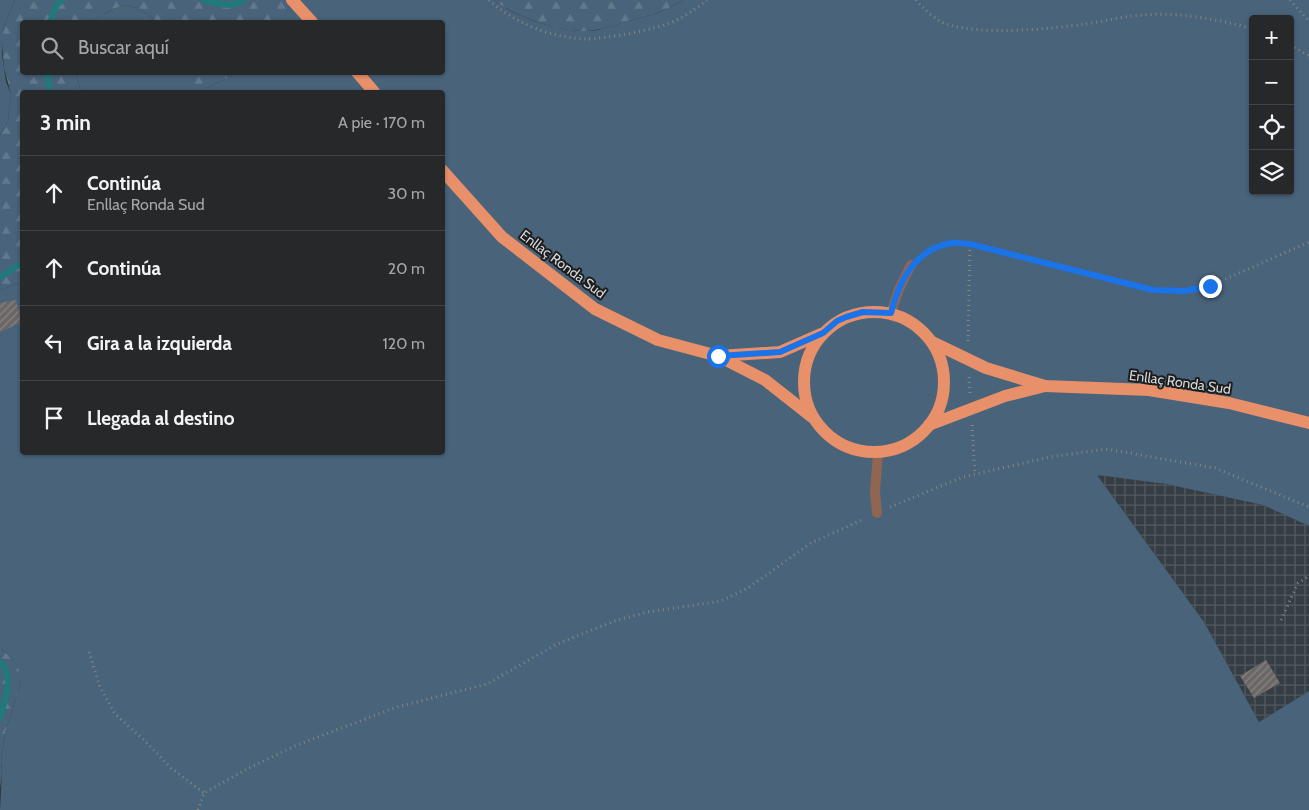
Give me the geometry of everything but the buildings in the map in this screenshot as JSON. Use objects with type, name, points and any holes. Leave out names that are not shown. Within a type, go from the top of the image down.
[{"type":"main road","points":[[292,0],[310,20]]},
{"type":"main road","points":[[360,75],[372,90]]},
{"type":"main road","name":"Enllaç Ronda Sud","points":[[445,173],[502,237],[596,309],[658,340],[718,356],[765,380],[812,417]]},
{"type":"main road","points":[[873,311],[891,313],[914,324],[932,342],[944,370],[944,389],[939,409],[929,425],[915,439],[887,451],[858,450],[840,444],[825,433],[812,417],[805,396],[804,373],[810,351],[823,333],[837,321],[854,314],[873,311]]},
{"type":"main road","name":"Enllaç Ronda Sud","points":[[718,356],[780,352],[823,333]]},
{"type":"main road","name":"Enllaç Ronda Sud","points":[[932,342],[986,368],[1045,386],[1149,390],[1229,402],[1309,422]]},
{"type":"main road","name":"Enllaç Ronda Sud","points":[[929,425],[1005,396],[1045,386]]},
{"type":"street","points":[[891,313],[899,289],[911,265]]},
{"type":"street","points":[[877,513],[875,492],[878,452]]},
{"type":"path","points":[[489,0],[497,7],[535,29],[562,36],[587,39],[629,33],[674,22],[707,0]]},
{"type":"path","points":[[916,0],[944,24],[978,30],[1086,24],[1152,15],[1181,15],[1229,22],[1249,28]]},
{"type":"path","points":[[1290,0],[1309,21]]},
{"type":"path","points":[[1294,47],[1309,56]]},
{"type":"path","points":[[911,265],[927,252],[937,247],[952,243],[970,244],[1153,290],[1185,291],[1210,286],[1309,242]]},
{"type":"path","points":[[198,810],[204,794],[249,768],[297,745],[397,707],[487,684],[557,644],[616,620],[648,612],[721,601],[748,588],[811,544],[877,513],[963,477],[1050,457],[1106,449],[1215,468],[1309,507]]},
{"type":"path","points":[[1281,620],[1298,583],[1309,576]]},
{"type":"path","points":[[89,652],[100,687],[115,714],[171,768],[204,794]]},
{"type":"shaded area","points":[[1097,475],[1166,484],[1263,505],[1309,526],[1309,691],[1259,722],[1204,622]]},
{"type":"green space","points":[[0,0],[15,0],[4,26],[2,54],[6,82],[11,94],[8,121],[0,135]]},
{"type":"green space","points":[[15,0],[294,0],[281,20],[155,20],[138,8],[125,5],[113,9],[94,20],[20,20],[20,75],[77,75],[80,90],[20,90],[20,283],[0,290],[0,135],[8,121],[11,94],[4,68],[2,41],[4,26]]},
{"type":"green space","points":[[294,0],[494,0],[513,12],[537,22],[573,30],[594,31],[654,14],[683,0],[1309,0],[1309,526],[1263,505],[1166,484],[1097,475],[1204,622],[1259,722],[1309,691],[1309,810],[0,810],[1,760],[5,733],[21,682],[18,670],[12,659],[0,647],[0,290],[20,283],[20,455],[445,455],[445,90],[80,90],[77,75],[186,75],[207,88],[234,75],[445,75],[445,20],[281,20]]},
{"type":"green space","points":[[494,0],[683,0],[654,14],[603,29],[574,31],[550,26],[524,17]]},
{"type":"green space","points":[[125,5],[138,8],[155,20],[94,20],[113,9]]},
{"type":"green space","points":[[186,75],[234,75],[207,88],[195,87]]},
{"type":"green space","points":[[0,647],[12,659],[19,670],[21,682],[5,733],[1,760],[0,789]]},
{"type":"waterway","points":[[51,20],[56,6],[62,0]]},
{"type":"waterway","points":[[203,0],[229,5],[243,0]]},
{"type":"waterway","points":[[47,75],[50,90]]},
{"type":"waterway","points":[[0,277],[20,264]]},
{"type":"waterway","points":[[0,662],[5,668],[8,682],[8,689],[0,718]]},
{"type":"route","points":[[718,356],[780,352],[823,333],[837,321],[854,314],[873,311],[891,313],[894,300],[911,265],[927,252],[952,243],[970,244],[1153,290],[1185,291],[1210,286]]}]
